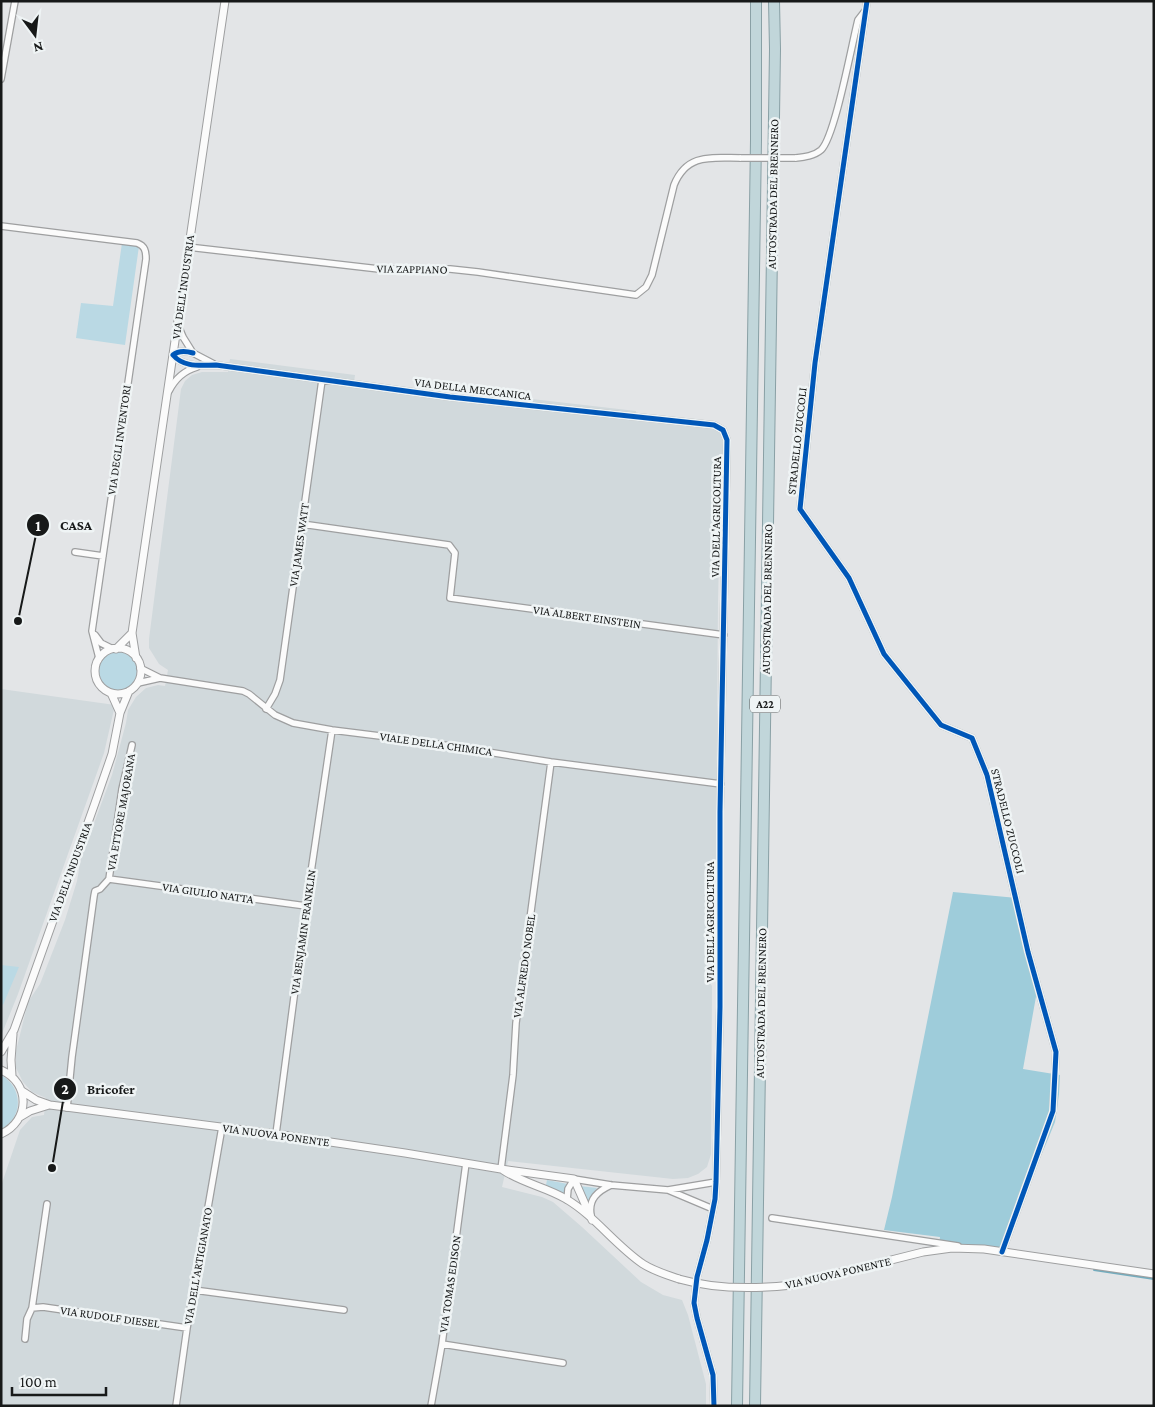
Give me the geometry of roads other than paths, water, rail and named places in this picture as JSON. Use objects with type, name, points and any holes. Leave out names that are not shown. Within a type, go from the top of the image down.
[{"type":"highway","name":"AUTOSTRADA DEL BRENNERO","points":[[737,1406],[756,131],[756,1]]},
{"type":"highway","name":"AUTOSTRADA DEL BRENNERO","points":[[755,1406],[775,49],[774,1]]},
{"type":"street","points":[[1,79],[15,1]]},
{"type":"street","name":"VIA DELL'INDUSTRIA","points":[[136,658],[132,633],[225,1]]},
{"type":"street","name":"STRADELLO ZUCCOLI","points":[[867,1],[815,363],[800,509],[849,578],[884,654],[941,725],[972,738],[987,775],[1028,952],[1056,1052],[1054,1111],[1002,1252]]},
{"type":"street","name":"VIA ZAPPIANO","points":[[188,247],[379,269],[450,269],[478,272],[636,295],[646,287],[652,275],[674,186],[681,172],[690,163],[707,158],[795,158],[813,155],[821,150],[826,143],[834,120],[858,20],[865,11]]},
{"type":"street","name":"VIA DEGLI INVENTORI","points":[[1,226],[137,242],[146,250],[92,631],[99,658]]},
{"type":"street","points":[[178,322],[180,330],[193,353]]},
{"type":"street","points":[[173,355],[177,352],[185,351],[193,353]]},
{"type":"street","name":"VIA DELLA MECCANICA","points":[[193,353],[216,365]]},
{"type":"street","name":"VIA DELLA MECCANICA","points":[[173,355],[183,363],[216,365],[450,397],[714,425],[723,430],[725,434]]},
{"type":"street","name":"VIA DELLA MECCANICA","points":[[168,394],[174,382],[184,372],[198,366],[216,365]]},
{"type":"street","name":"VIA JAMES WATT","points":[[266,709],[280,680],[322,380]]},
{"type":"street","name":"VIA DELL'AGRICOLTURA","points":[[714,1406],[713,1375],[694,1303],[697,1277],[713,1209],[716,1182],[727,440],[725,434]]},
{"type":"street","name":"VIA ALBERT EINSTEIN","points":[[302,524],[448,545],[455,552],[450,598],[724,635]]},
{"type":"street","points":[[75,552],[103,556]]},
{"type":"street","points":[[92,631],[101,643],[114,649]]},
{"type":"street","points":[[114,649],[132,633]]},
{"type":"street","points":[[114,649],[127,650],[136,658],[140,668],[140,676],[138,683],[129,691],[124,694],[111,693],[99,685],[95,668],[99,658],[107,651],[114,649]]},
{"type":"street","name":"VIALE DELLA CHIMICA","points":[[140,668],[160,678],[243,691],[250,694],[266,709],[288,721],[332,730],[412,740],[551,762],[721,784]]},
{"type":"street","name":"VIALE DELLA CHIMICA","points":[[138,683],[160,678]]},
{"type":"street","name":"VIA DELL'INDUSTRIA","points":[[1,1052],[14,1030],[109,762],[120,713],[129,691]]},
{"type":"street","points":[[111,693],[120,713]]},
{"type":"street","name":"VIA BENJAMIN FRANKLIN","points":[[276,1134],[306,906],[332,730]]},
{"type":"street","name":"VIA ETTORE MAJORANA","points":[[109,879],[122,789],[132,745]]},
{"type":"street","name":"VIA ALFREDO NOBEL","points":[[501,1170],[513,1075],[516,1023],[551,762]]},
{"type":"street","points":[[67,1108],[94,896],[95,891],[100,889],[109,879]]},
{"type":"street","name":"VIA GIULIO NATTA","points":[[109,879],[306,906]]},
{"type":"street","name":"VIA DELL'INDUSTRIA","points":[[12,1076],[10,1060],[14,1030]]},
{"type":"street","points":[[1,1070],[12,1076],[19,1085],[24,1104],[20,1117],[10,1130],[2,1134]]},
{"type":"street","name":"VIA NUOVA PONENTE","points":[[22,1091],[36,1100],[67,1108],[276,1134],[501,1170],[611,1185],[668,1190]]},
{"type":"street","name":"VIA NUOVA PONENTE","points":[[20,1117],[30,1111],[50,1105]]},
{"type":"street","name":"VIA DELL'ARTIGIANATO","points":[[176,1406],[187,1328],[222,1127]]},
{"type":"street","name":"VIA TOMAS EDISON","points":[[432,1406],[466,1163]]},
{"type":"street","name":"VIA NUOVA PONENTE","points":[[501,1170],[567,1200],[645,1265],[679,1280],[694,1283],[721,1286],[771,1287],[792,1285],[922,1252],[968,1248]]},
{"type":"street","points":[[543,1175],[543,1188]]},
{"type":"street","points":[[567,1200],[568,1189],[574,1179]]},
{"type":"street","points":[[574,1179],[592,1220]]},
{"type":"street","points":[[668,1190],[716,1182]]},
{"type":"street","points":[[592,1220],[590,1209],[594,1197],[597,1192],[611,1185]]},
{"type":"street","points":[[668,1190],[713,1209]]},
{"type":"street","points":[[25,1339],[27,1319],[32,1308],[47,1204]]},
{"type":"street","name":"VIA NUOVA PONENTE","points":[[772,1218],[1154,1274]]},
{"type":"street","points":[[194,1290],[344,1310]]},
{"type":"street","name":"VIA RUDOLF DIESEL","points":[[32,1308],[43,1307],[187,1328]]},
{"type":"street","points":[[442,1344],[563,1363]]},
{"type":"waterway","points":[[1094,1270],[1154,1279]]},
{"type":"place","name":"CASA","points":[[18,621]]},
{"type":"place","name":"Bricofer","points":[[52,1168]]}]
